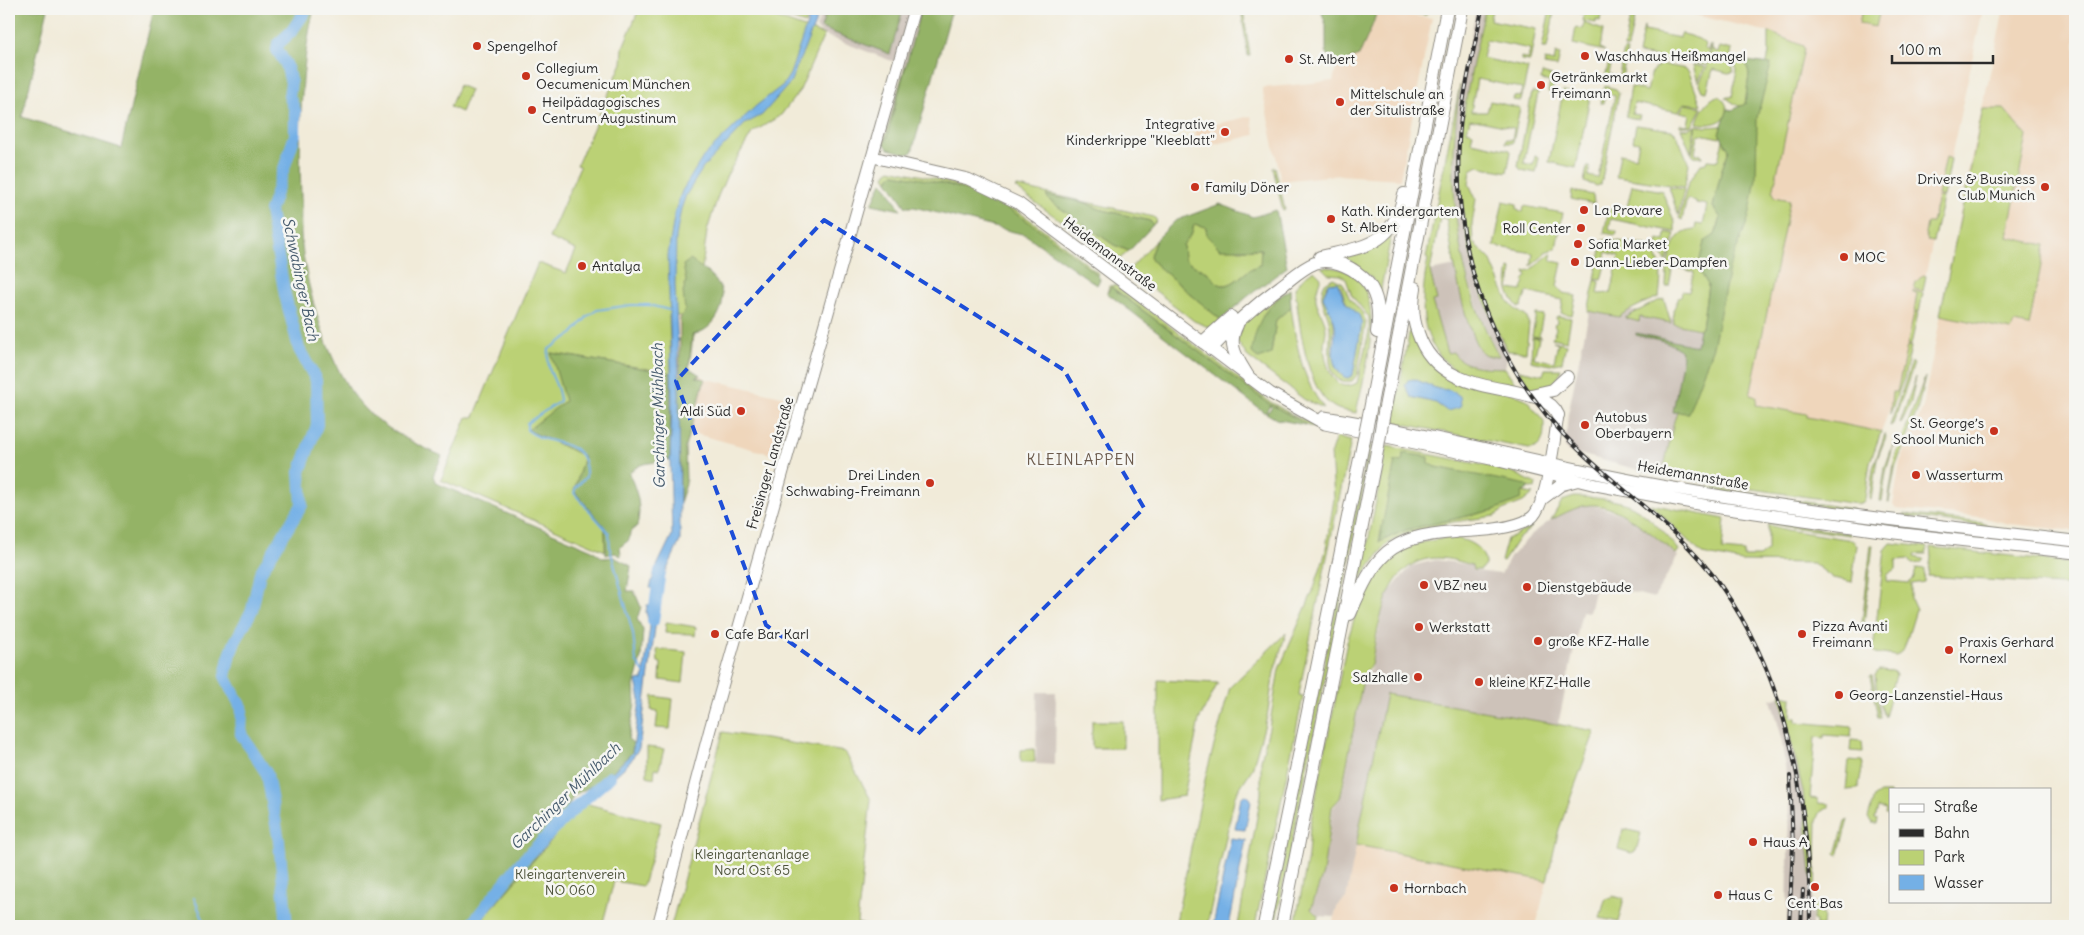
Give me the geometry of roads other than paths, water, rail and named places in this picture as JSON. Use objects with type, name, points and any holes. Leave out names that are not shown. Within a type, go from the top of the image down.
[{"type":"highway","points":[[1264,926],[1370,409],[1447,9]]},
{"type":"highway","points":[[1282,926],[1378,446],[1421,214],[1462,9]]},
{"type":"highway","points":[[1207,346],[1279,283],[1310,260],[1367,246],[1382,236],[1399,210],[1408,170],[1419,152]]},
{"type":"highway","points":[[1421,214],[1424,235],[1414,300],[1414,316],[1420,342],[1434,361],[1455,377],[1486,388],[1529,396],[1553,406],[1558,415]]},
{"type":"highway","points":[[1301,268],[1315,263],[1337,263],[1354,270],[1370,285],[1378,303],[1379,314],[1367,386],[1370,409]]},
{"type":"highway","points":[[1207,346],[1279,283]]},
{"type":"highway","points":[[1240,318],[1232,344],[1233,351],[1248,378]]},
{"type":"highway","points":[[1529,396],[1553,390],[1567,378]]},
{"type":"highway","points":[[1341,632],[1371,570],[1392,548],[1414,537],[1455,532]]},
{"type":"main road","name":"Freisinger Landstraße","points":[[658,926],[717,705],[914,9]]},
{"type":"main road","name":"Heidemannstraße","points":[[873,157],[968,179],[1018,203],[1248,378],[1284,403],[1338,428],[1491,459],[1652,483],[1766,503],[1896,521],[2075,541]]},
{"type":"main road","points":[[1455,532],[1495,528],[1526,520],[1538,511],[1549,468],[1558,415]]},
{"type":"main road","name":"Heidemannstraße","points":[[1549,468],[1576,481],[1649,495],[1895,533],[2075,553]]},
{"type":"main road","points":[[1541,500],[1561,485],[1576,481]]},
{"type":"main road","points":[[1649,495],[1652,483]]},
{"type":"water","points":[[812,9],[821,9],[790,83],[762,115],[745,124],[703,168],[686,195],[681,209],[676,237],[675,284],[679,374],[680,541],[659,587],[650,588],[656,568],[672,535],[670,461],[672,402],[668,255],[675,211],[682,191],[703,157],[756,106],[783,85],[790,74]]},
{"type":"water","points":[[1337,282],[1346,303],[1359,315],[1362,323],[1353,375],[1349,378],[1344,377],[1335,365],[1333,352],[1335,325],[1323,296],[1329,283]]},
{"type":"water","points":[[1414,379],[1438,389],[1450,390],[1460,396],[1461,405],[1459,408],[1447,411],[1436,403],[1411,397],[1405,385],[1408,380]]},
{"type":"water","points":[[647,605],[658,605],[639,748],[630,762],[600,790],[596,784],[605,779],[632,753],[640,700],[636,681],[643,680],[650,627],[646,612]]},
{"type":"water","points":[[1244,795],[1248,796],[1251,802],[1245,830],[1235,829],[1241,798]]},
{"type":"water","points":[[1231,838],[1246,840],[1229,926],[1213,926]]},
{"type":"waterway","name":"Schwabinger Bach","points":[[287,926],[279,841],[267,774],[241,734],[242,709],[225,676],[235,642],[252,610],[260,573],[302,505],[300,472],[317,425],[316,380],[299,349],[285,295],[270,211],[295,135],[295,110],[289,96],[291,83],[286,64],[277,50],[278,44],[291,32],[307,9]]},
{"type":"waterway","name":"Garchinger Mühlbach","points":[[644,673],[636,661],[633,633],[610,549],[609,533],[574,493],[576,487],[586,477],[585,464],[581,455],[566,445],[536,436],[527,430],[527,423],[560,401],[559,393],[550,371],[549,349],[572,334],[588,316],[597,310],[631,305],[649,305],[669,310]]},
{"type":"waterway","name":"Garchinger Mühlbach","points":[[653,621],[660,571]]},
{"type":"waterway","name":"Garchinger Mühlbach","points":[[470,926],[520,863],[577,806],[610,777]]},
{"type":"waterway","points":[[194,898],[206,926]]},
{"type":"railway","points":[[1482,9],[1462,108],[1459,141],[1459,184],[1463,227],[1472,268],[1485,309],[1502,347],[1524,384],[1549,418],[1597,467],[1672,531],[1689,548],[1721,586],[1745,624],[1764,664],[1779,705],[1791,749],[1806,837],[1810,926]]},
{"type":"railway","points":[[1789,926],[1793,846],[1790,776]]},
{"type":"railway","points":[[1801,926],[1803,890]]},
{"type":"place","name":"Spengelhof","points":[[477,46]]},
{"type":"place","name":"Waschhaus Heißmangel","points":[[1585,56]]},
{"type":"place","name":"St. Albert","points":[[1289,59]]},
{"type":"place","name":"Collegium Oecumenicum München","points":[[526,76]]},
{"type":"place","name":"Getränkemarkt Freimann","points":[[1541,85]]},
{"type":"place","name":"Mittelschule an der Situlistraße","points":[[1340,102]]},
{"type":"place","name":"Heilpädagogisches Centrum Augustinum","points":[[532,110]]},
{"type":"place","name":"Integrative Kinderkrippe \"Kleeblatt\"","points":[[1225,132]]},
{"type":"place","name":"Family Döner","points":[[1195,187]]},
{"type":"place","name":"Drivers & Business Club Munich","points":[[2045,187]]},
{"type":"place","name":"La Provare","points":[[1584,210]]},
{"type":"place","name":"Kath. Kindergarten St. Albert","points":[[1331,219]]},
{"type":"place","name":"Roll Center","points":[[1581,228]]},
{"type":"place","name":"Sofia Market","points":[[1578,244]]},
{"type":"place","name":"MOC","points":[[1844,257]]},
{"type":"place","name":"Dann-Lieber-Dampfen","points":[[1575,262]]},
{"type":"place","name":"Antalya","points":[[582,266]]},
{"type":"place","name":"Aldi Süd","points":[[741,411]]},
{"type":"place","name":"Autobus Oberbayern","points":[[1585,425]]},
{"type":"place","name":"St. George’s School Munich","points":[[1994,431]]},
{"type":"place","name":"Wasserturm","points":[[1916,475]]},
{"type":"place","name":"Drei Linden Schwabing-Freimann","points":[[930,483]]},
{"type":"place","name":"VBZ neu","points":[[1424,585]]},
{"type":"place","name":"Dienstgebäude","points":[[1527,587]]},
{"type":"place","name":"Werkstatt","points":[[1419,627]]},
{"type":"place","name":"Cafe Bar Karl","points":[[715,634]]},
{"type":"place","name":"Pizza Avanti Freimann","points":[[1802,634]]},
{"type":"place","name":"große KFZ-Halle","points":[[1538,641]]},
{"type":"place","name":"Praxis Gerhard Kornexl","points":[[1949,650]]},
{"type":"place","name":"Salzhalle","points":[[1418,677]]},
{"type":"place","name":"kleine KFZ-Halle","points":[[1479,682]]},
{"type":"place","name":"Georg-Lanzenstiel-Haus","points":[[1839,695]]},
{"type":"place","name":"Haus A","points":[[1753,842]]},
{"type":"place","name":"Cent Bas","points":[[1815,887]]},
{"type":"place","name":"Hornbach","points":[[1394,888]]},
{"type":"place","name":"Haus C","points":[[1718,895]]},
{"type":"district","name":"KLEINLAPPEN","points":[[1081,459]]},
{"type":"park label","name":"Kleingartenanlage Nord Ost 65","points":[[752,862]]},
{"type":"park label","name":"Kleingartenverein NO 060","points":[[570,882]]}]
